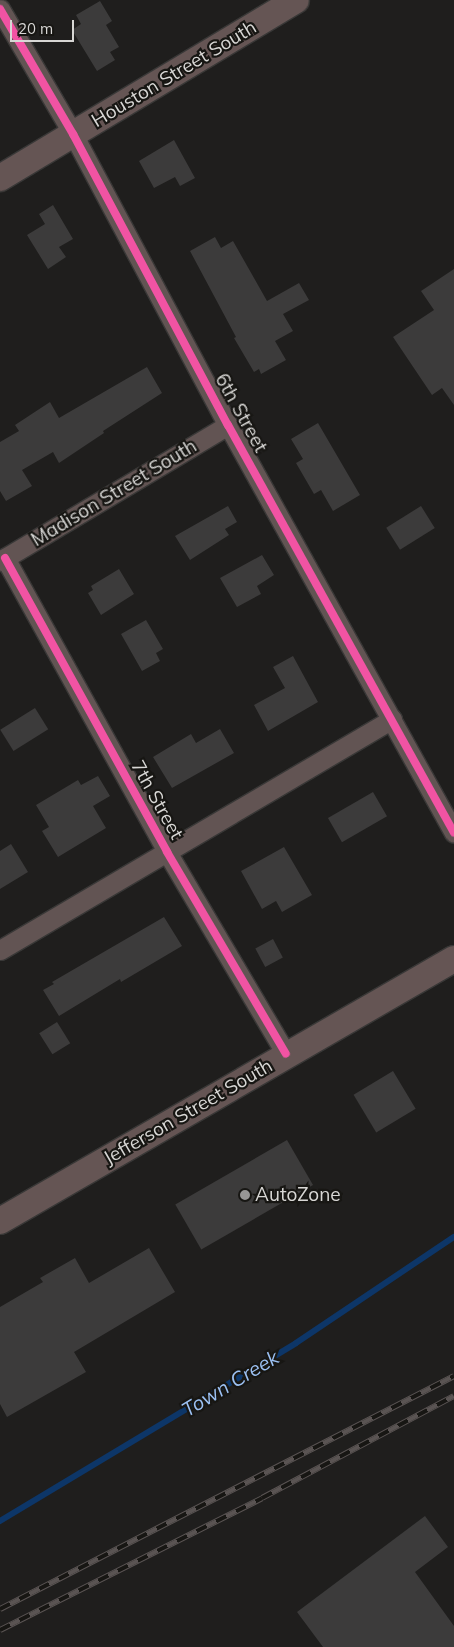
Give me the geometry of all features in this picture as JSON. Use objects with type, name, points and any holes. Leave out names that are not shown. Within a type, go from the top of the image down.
[{"type":"main road","name":"Houston Street South","points":[[0,178],[287,2]]},
{"type":"main road","name":"Jefferson Street South","points":[[0,1221],[286,1054],[454,959]]},
{"type":"street","name":"6th Street","points":[[0,9],[73,134],[228,425],[454,833]]},
{"type":"street","name":"Madison Street South","points":[[3,560],[228,425]]},
{"type":"street","name":"7th Street","points":[[3,560],[167,852],[286,1054]]},
{"type":"street","points":[[0,950],[392,719]]},
{"type":"building","points":[[100,1],[112,21],[106,25],[119,47],[110,52],[115,60],[97,71],[72,30],[81,24],[76,15]]},
{"type":"building","points":[[174,140],[195,178],[180,186],[175,177],[154,188],[139,161]]},
{"type":"building","points":[[53,205],[73,239],[59,247],[66,257],[48,269],[27,235],[45,224],[39,214]]},
{"type":"building","points":[[215,237],[221,248],[233,241],[267,301],[299,283],[309,300],[283,314],[293,331],[275,341],[286,360],[261,374],[259,369],[254,372],[234,338],[236,337],[190,251]]},
{"type":"building","points":[[454,269],[454,405],[442,388],[432,395],[393,337],[434,310],[421,291]]},
{"type":"building","points":[[147,367],[162,393],[103,431],[104,433],[59,463],[53,452],[22,470],[32,486],[6,501],[0,491],[0,442],[19,431],[15,425],[50,402],[59,418]]},
{"type":"building","points":[[318,423],[360,495],[333,511],[321,490],[314,494],[296,463],[303,459],[291,439]]},
{"type":"building","points":[[228,506],[237,522],[225,529],[229,535],[190,560],[175,536]]},
{"type":"building","points":[[421,506],[435,528],[400,550],[386,528]]},
{"type":"building","points":[[262,555],[274,575],[257,586],[261,594],[237,607],[220,578]]},
{"type":"building","points":[[119,569],[134,594],[101,615],[88,593],[93,590],[91,586]]},
{"type":"building","points":[[146,620],[163,649],[156,653],[160,661],[142,671],[121,634]]},
{"type":"building","points":[[293,656],[318,702],[268,731],[254,705],[285,688],[273,667]]},
{"type":"building","points":[[35,708],[48,729],[13,751],[0,730]]},
{"type":"building","points":[[220,729],[234,753],[172,788],[153,757],[191,734],[196,743]]},
{"type":"building","points":[[98,776],[110,796],[93,806],[106,828],[58,857],[42,831],[49,827],[36,805],[78,780],[81,785]]},
{"type":"building","points":[[373,792],[387,816],[342,842],[328,818]]},
{"type":"building","points":[[11,844],[28,872],[0,889],[0,851]]},
{"type":"building","points":[[284,847],[312,895],[282,912],[276,901],[262,909],[241,871]]},
{"type":"building","points":[[164,917],[182,946],[121,982],[120,979],[59,1016],[43,990],[54,984],[52,982]]},
{"type":"building","points":[[273,939],[283,958],[265,967],[255,948]]},
{"type":"building","points":[[57,1022],[70,1043],[52,1054],[39,1033]]},
{"type":"building","points":[[393,1071],[416,1109],[376,1132],[354,1095]]},
{"type":"building","name":"AutoZone","points":[[287,1140],[313,1185],[201,1250],[175,1204]]},
{"type":"building","points":[[149,1248],[175,1292],[74,1352],[86,1372],[7,1417],[0,1404],[0,1307],[43,1282],[40,1278],[75,1258],[89,1283]]},
{"type":"building","points":[[425,1516],[448,1547],[415,1572],[454,1626],[454,1647],[323,1647],[297,1612]]},
{"type":"waterway","name":"Town Creek","points":[[0,1521],[296,1343],[454,1237]]},
{"type":"railway","points":[[0,1609],[454,1376]]},
{"type":"railway","points":[[0,1630],[262,1498],[454,1396]]},
{"type":"cycle path","points":[[0,9],[73,134],[228,425],[454,833]]},
{"type":"cycle path","points":[[5,558],[167,852],[286,1054]]},
{"type":"place","name":"AutoZone","points":[[245,1195]]}]
